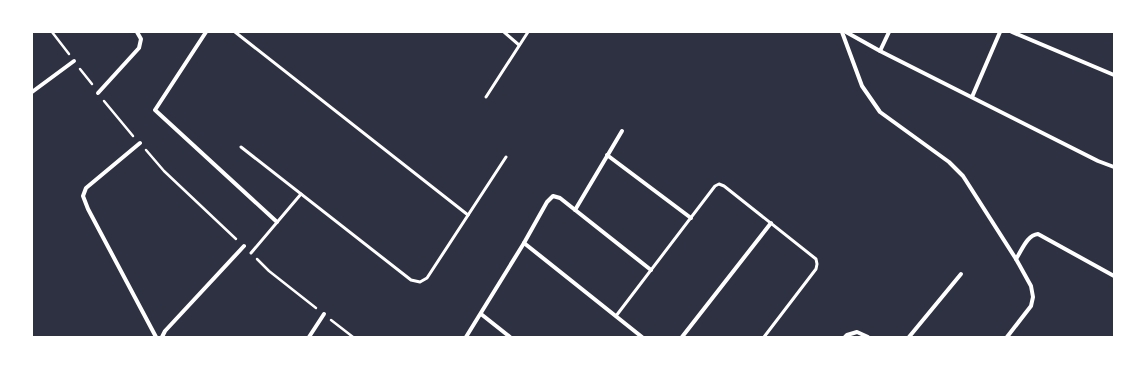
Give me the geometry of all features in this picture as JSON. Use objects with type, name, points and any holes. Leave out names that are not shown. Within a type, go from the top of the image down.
[{"type":"street","points":[[98,93],[139,48],[141,39],[137,32]]},
{"type":"street","points":[[206,32],[155,110],[278,222]]},
{"type":"street","points":[[842,32],[862,86],[880,112],[949,162],[963,176],[1016,259],[1031,286],[1033,297],[1031,306],[1007,337]]},
{"type":"street","points":[[846,32],[880,52],[1098,161],[1114,167]]},
{"type":"street","points":[[880,52],[889,32]]},
{"type":"street","points":[[972,97],[1000,32]]},
{"type":"street","points":[[1012,32],[1114,75]]},
{"type":"street","points":[[32,92],[74,61]]},
{"type":"street","points":[[575,210],[622,131]]},
{"type":"street","points":[[140,143],[86,188],[83,196],[88,209],[156,337]]},
{"type":"street","points":[[607,155],[691,218]]},
{"type":"street","points":[[466,337],[524,243],[547,202],[553,196],[560,198],[651,270]]},
{"type":"street","points":[[682,337],[771,223]]},
{"type":"street","points":[[1016,259],[1029,238],[1034,234],[1038,234],[1114,276]]},
{"type":"street","points":[[524,243],[642,337]]},
{"type":"street","points":[[162,337],[244,246]]},
{"type":"street","points":[[909,337],[960,274]]},
{"type":"street","points":[[308,337],[324,314]]},
{"type":"street","points":[[481,314],[510,337]]},
{"type":"street","points":[[845,337],[856,332],[868,337]]},
{"type":"lane","points":[[235,32],[468,215]]},
{"type":"lane","points":[[504,32],[519,45]]},
{"type":"lane","points":[[486,97],[528,32]]},
{"type":"lane","points":[[241,147],[411,280],[420,282],[427,278],[506,157]]},
{"type":"lane","points":[[616,316],[715,186],[719,184],[724,186],[816,259],[816,269],[764,337]]},
{"type":"lane","points":[[251,253],[301,194]]},
{"type":"path","points":[[52,32],[113,112],[164,171],[244,246]]},
{"type":"path","points":[[251,253],[269,270],[353,337]]}]
